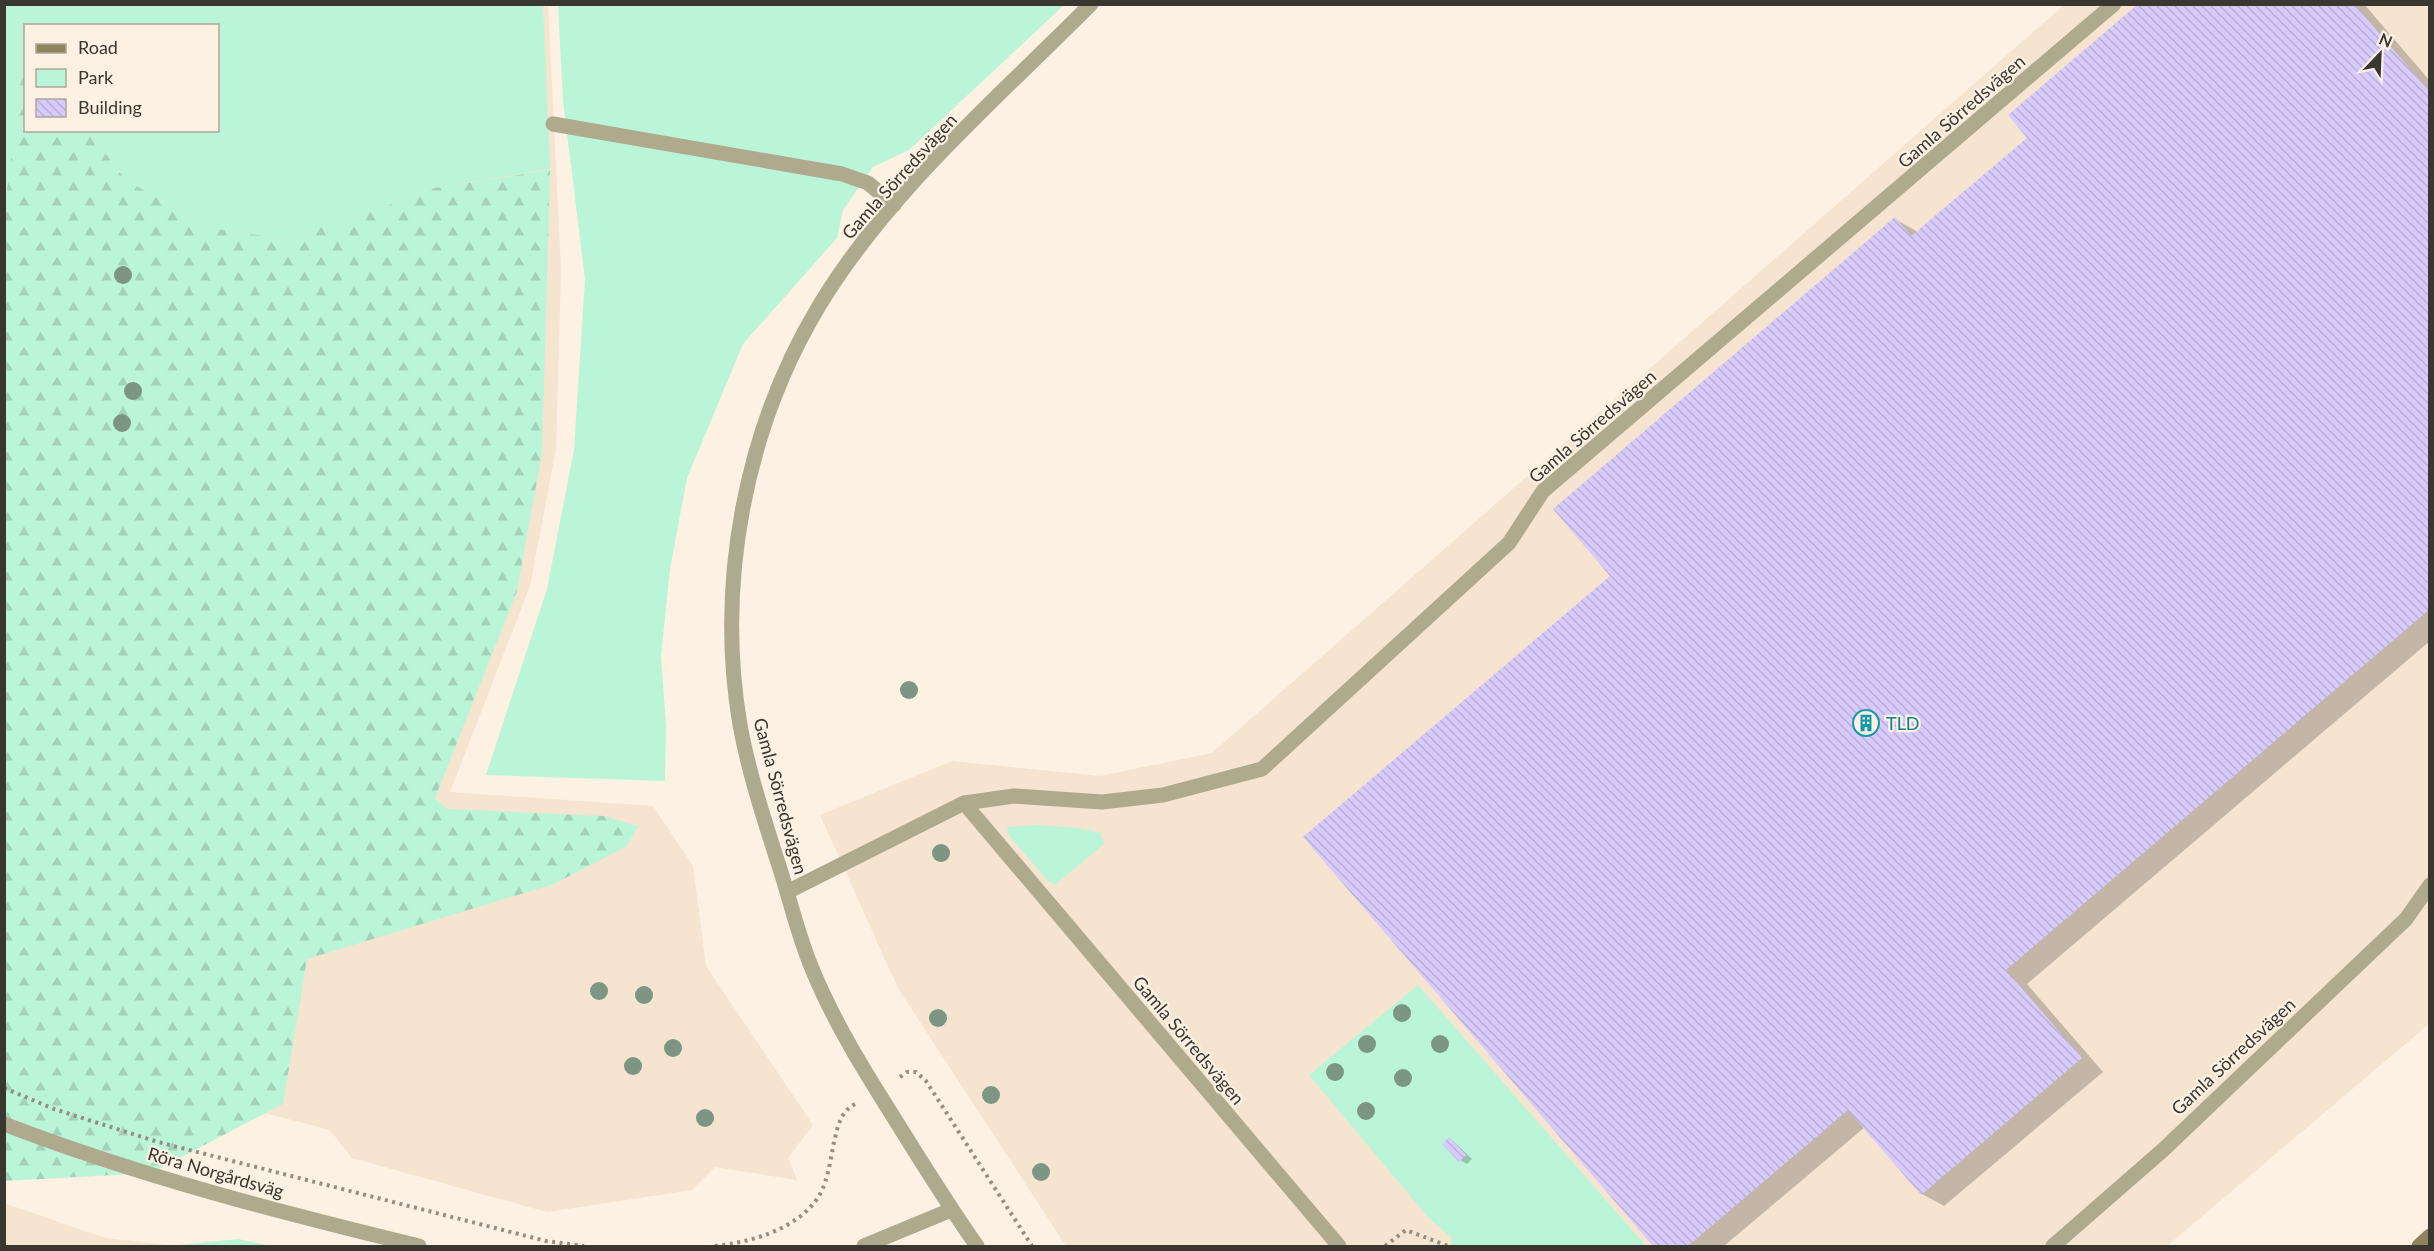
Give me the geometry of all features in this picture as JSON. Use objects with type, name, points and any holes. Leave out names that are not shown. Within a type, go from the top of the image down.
[{"type":"street","name":"Gamla Sörredsvägen","points":[[977,1246],[951,1210],[862,1069],[812,970],[750,770],[740,724],[732,633],[739,531],[759,443],[786,366],[833,285],[894,205],[1091,4]]},
{"type":"street","name":"Gamla Sörredsvägen","points":[[787,892],[964,803],[1014,796],[1102,802],[1163,795],[1262,769],[1509,543],[1543,491],[2114,4]]},
{"type":"street","points":[[553,124],[842,174],[868,183],[894,205]]},
{"type":"street","name":"Gamla Sörredsvägen","points":[[964,803],[1339,1246]]},
{"type":"street","name":"Gamla Sörredsvägen","points":[[2053,1246],[2163,1150],[2406,919],[2430,885]]},
{"type":"street","name":"Röra Norgårdsväg","points":[[4,1124],[76,1152],[316,1221],[419,1246]]},
{"type":"street","points":[[864,1246],[951,1210]]},
{"type":"street","points":[[2419,1246],[2430,1236]]},
{"type":"path","points":[[926,1080],[1032,1246]]},
{"type":"path","points":[[4,1088],[54,1109],[158,1142],[546,1241],[584,1246]]},
{"type":"path","points":[[716,1246],[738,1243],[788,1226],[801,1216],[818,1199],[826,1181],[839,1121],[846,1108],[877,1091]]},
{"type":"path","points":[[1385,1246],[1406,1230],[1448,1246]]},
{"type":"shaded area","points":[[5,5],[548,5],[561,270],[556,449],[530,586],[450,792],[653,806],[693,866],[706,966],[813,1125],[788,1158],[797,1180],[715,1167],[692,1190],[547,1212],[352,1158],[330,1130],[238,1106],[5,1027]]},
{"type":"shaded area","points":[[2064,5],[2429,5],[2429,1024],[2167,1246],[1066,1246],[898,988],[820,815],[952,761],[1100,776],[1212,753]]},
{"type":"shaded area","points":[[4,1203],[105,1238],[179,1246],[5,1246]]},
{"type":"green space","points":[[5,5],[543,5],[550,169],[434,188],[371,212],[283,239],[211,228],[126,180],[89,132],[219,132],[219,24],[24,24],[24,55],[5,215]]},
{"type":"green space","points":[[558,5],[1064,5],[909,150],[873,167],[843,210],[837,238],[743,344],[687,478],[670,569],[661,656],[666,726],[665,781],[486,775],[547,589],[574,450],[585,279],[563,101]]},
{"type":"green space","points":[[24,55],[24,132],[89,132],[126,180],[211,228],[283,239],[371,212],[434,188],[550,170],[542,453],[517,591],[435,798],[447,809],[604,816],[638,826],[627,846],[554,884],[307,959],[283,1104],[151,1173],[5,1181],[4,215]]},
{"type":"green space","points":[[1035,825],[1078,828],[1103,833],[1100,835],[1105,843],[1055,885],[1049,882],[1007,833],[1008,827]]},
{"type":"green space","points":[[1418,985],[1646,1246],[1451,1246],[1452,1238],[1427,1216],[1309,1075]]},
{"type":"green space","points":[[238,1239],[272,1246],[169,1246]]},
{"type":"building","name":"TLD","points":[[2138,4],[2354,4],[2430,92],[2430,609],[2006,970],[2082,1058],[1921,1195],[1848,1110],[1688,1246],[1653,1246],[1303,837],[1610,576],[1553,509],[1895,217],[1911,236],[2027,138],[2008,115]]},
{"type":"building","points":[[1449,1137],[1466,1155],[1459,1162],[1442,1144]]},
{"type":"place","name":"TLD","points":[[1866,723]]}]
